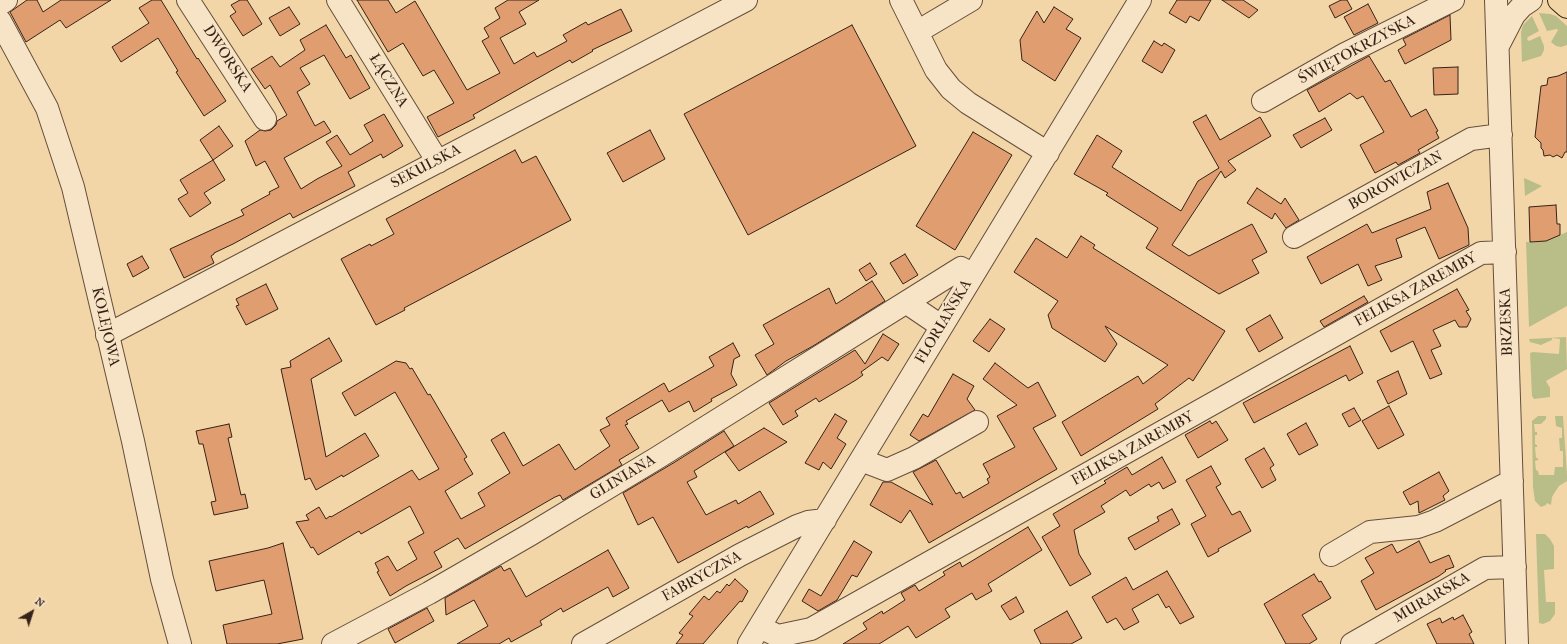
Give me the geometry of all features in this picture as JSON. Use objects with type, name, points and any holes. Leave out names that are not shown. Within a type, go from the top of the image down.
[{"type":"street","points":[[0,4],[6,0]]},
{"type":"street","name":"DWORSKA","points":[[188,0],[265,119]]},
{"type":"street","name":"ŁĄCZNA","points":[[338,0],[438,162]]},
{"type":"street","name":"SEKULSKA","points":[[107,335],[438,162],[717,7],[746,0]]},
{"type":"street","points":[[901,0],[936,70],[958,96],[968,104],[1048,153]]},
{"type":"street","points":[[917,32],[971,0]]},
{"type":"street","name":"FLORIAŃSKA","points":[[754,635],[825,520],[941,326],[967,271],[1048,153],[1140,0]]},
{"type":"street","name":"ŚWIĘTOKRZYSKA","points":[[1263,101],[1345,54],[1453,0]]},
{"type":"street","name":"BRZESKA","points":[[1496,0],[1517,644]]},
{"type":"street","points":[[1498,45],[1514,15],[1522,6],[1531,0]]},
{"type":"street","name":"KOLEJOWA","points":[[0,21],[46,108],[73,187],[133,441],[162,579],[180,644]]},
{"type":"street","name":"BOROWICZAN","points":[[1294,237],[1471,139],[1501,135]]},
{"type":"street","name":"FELIKSA ZAREMBY","points":[[754,635],[778,636],[811,629],[1481,253],[1505,252]]},
{"type":"street","name":"GLINIANA","points":[[333,644],[531,534],[657,458],[907,303],[967,271]]},
{"type":"street","points":[[907,303],[941,326]]},
{"type":"street","points":[[861,460],[887,470],[914,458],[977,422]]},
{"type":"street","points":[[1331,555],[1370,532],[1418,527],[1435,522],[1512,481]]},
{"type":"street","name":"FABRYCZNA","points":[[583,644],[740,556],[797,526],[808,522],[825,520]]},
{"type":"street","name":"MURARSKA","points":[[1352,644],[1485,568],[1515,567]]},
{"type":"green space","points":[[1539,13],[1556,16],[1567,26],[1567,45],[1561,47],[1556,46],[1551,42],[1558,30],[1547,31]]},
{"type":"green space","points":[[1532,16],[1539,31],[1527,39],[1529,41],[1540,36],[1544,50],[1541,56],[1522,62],[1521,32],[1523,25]]},
{"type":"green space","points":[[1524,178],[1542,186],[1525,196]]},
{"type":"green space","points":[[1567,232],[1567,306],[1529,327],[1526,242],[1546,241]]},
{"type":"green space","points":[[1566,337],[1567,369],[1546,381],[1550,388],[1550,397],[1534,399],[1532,396],[1530,353],[1559,354],[1560,339],[1552,338],[1552,340],[1541,345],[1530,342],[1529,339]]},
{"type":"green space","points":[[1538,416],[1546,416],[1546,419],[1541,424],[1534,424],[1535,432],[1537,432],[1537,435],[1535,435],[1535,444],[1537,445],[1537,447],[1535,447],[1536,458],[1538,458],[1538,460],[1535,461],[1536,470],[1538,471],[1539,475],[1554,475],[1555,467],[1563,467],[1563,451],[1560,451],[1559,438],[1562,438],[1562,428],[1556,426],[1555,416],[1563,416],[1567,475],[1567,481],[1559,486],[1552,497],[1551,505],[1547,503],[1541,507],[1535,501],[1533,487],[1532,421]]},
{"type":"green space","points":[[1536,534],[1545,534],[1554,546],[1554,569],[1544,570],[1546,602],[1555,602],[1555,614],[1550,621],[1543,624],[1539,623]]},
{"type":"building","points":[[27,0],[37,0],[43,12],[61,0],[111,0],[66,28],[60,20],[26,42],[10,12]]},
{"type":"building","points":[[152,0],[161,0],[197,59],[198,58],[226,101],[204,116],[176,72],[178,71],[158,38],[121,62],[112,47],[149,23],[139,8]]},
{"type":"building","points":[[240,0],[247,0],[262,24],[243,36],[230,16],[236,12],[231,5]]},
{"type":"building","points":[[357,0],[388,0],[396,13],[415,1],[467,90],[500,73],[482,41],[489,37],[484,28],[500,18],[495,8],[508,0],[539,0],[519,12],[526,24],[500,38],[514,64],[534,52],[537,57],[567,41],[563,35],[586,22],[588,25],[621,9],[632,31],[592,50],[593,51],[572,63],[570,60],[473,115],[475,118],[438,137],[427,117],[454,103],[434,70],[423,76],[403,43],[388,52]]},
{"type":"building","points":[[1177,0],[1211,0],[1199,21],[1190,16],[1186,23],[1169,13]]},
{"type":"building","points":[[1222,0],[1243,0],[1258,10],[1249,18]]},
{"type":"building","points":[[1341,0],[1347,0],[1352,9],[1335,18],[1329,6]]},
{"type":"building","points":[[1368,4],[1378,23],[1354,35],[1344,17]]},
{"type":"building","points":[[289,7],[300,24],[280,36],[269,18]]},
{"type":"building","points":[[1054,7],[1073,19],[1066,29],[1081,38],[1055,81],[1022,60],[1020,40],[1037,11],[1044,23]]},
{"type":"building","points":[[1450,15],[1451,40],[1405,64],[1398,50],[1406,45],[1403,39]]},
{"type":"building","points":[[326,25],[346,58],[351,55],[370,88],[350,99],[324,55],[300,68],[310,84],[297,92],[315,126],[324,121],[331,132],[284,158],[301,189],[342,166],[326,142],[337,135],[350,155],[373,141],[364,125],[384,114],[403,146],[383,158],[381,154],[348,172],[355,186],[293,218],[290,213],[214,253],[211,256],[214,263],[184,278],[170,249],[244,215],[241,210],[270,194],[269,192],[279,187],[265,161],[256,166],[245,141],[260,130],[271,130],[276,125],[277,121],[287,115],[270,85],[265,89],[251,69],[272,56],[280,67],[305,50],[300,40]]},
{"type":"building","points":[[852,25],[916,146],[748,235],[684,114]]},
{"type":"building","points":[[1154,41],[1162,46],[1164,43],[1175,50],[1162,73],[1142,61]]},
{"type":"building","points":[[1369,56],[1385,82],[1390,80],[1411,117],[1426,109],[1438,131],[1436,132],[1439,138],[1418,150],[1420,153],[1398,165],[1396,162],[1375,173],[1360,145],[1384,132],[1363,96],[1357,99],[1350,93],[1319,112],[1307,90]]},
{"type":"building","points":[[1458,67],[1458,94],[1434,95],[1433,68]]},
{"type":"building","points":[[1567,72],[1567,152],[1565,152],[1562,158],[1557,155],[1553,157],[1550,155],[1544,156],[1541,143],[1535,137],[1541,86],[1547,85],[1548,78]]},
{"type":"building","points":[[1206,115],[1220,140],[1260,117],[1271,136],[1228,161],[1236,170],[1225,178],[1221,171],[1172,245],[1189,256],[1252,224],[1267,252],[1252,260],[1259,273],[1219,294],[1146,248],[1158,228],[1106,195],[1108,193],[1074,174],[1097,135],[1122,151],[1112,167],[1181,211],[1198,181],[1219,168],[1193,122]]},
{"type":"building","points":[[1325,118],[1332,130],[1301,148],[1293,135]]},
{"type":"building","points":[[219,126],[233,146],[213,160],[200,140]]},
{"type":"building","points":[[650,130],[665,159],[623,182],[607,153]]},
{"type":"building","points":[[973,132],[1012,155],[955,250],[916,226]]},
{"type":"building","points":[[515,150],[522,163],[536,156],[571,220],[404,308],[405,310],[376,325],[341,259],[394,234],[386,219]]},
{"type":"building","points":[[213,160],[225,180],[204,193],[211,203],[190,217],[178,199],[188,193],[180,180]]},
{"type":"building","points":[[1448,183],[1468,228],[1469,245],[1439,259],[1425,227],[1396,239],[1402,257],[1375,266],[1382,280],[1368,286],[1358,264],[1321,284],[1307,257],[1367,224],[1372,233],[1431,209],[1427,192]]},
{"type":"building","points":[[1257,188],[1281,204],[1285,198],[1299,220],[1286,228],[1275,213],[1272,219],[1247,203]]},
{"type":"building","points":[[1556,205],[1557,224],[1560,224],[1560,235],[1546,241],[1530,242],[1529,207]]},
{"type":"building","points":[[1081,236],[1095,245],[1093,248],[1225,331],[1193,381],[1189,378],[1155,404],[1158,409],[1081,456],[1062,422],[1138,376],[1143,384],[1168,365],[1105,326],[1117,344],[1105,362],[1052,328],[1048,315],[1058,301],[1014,272],[1036,238],[1067,258]]},
{"type":"building","points":[[905,254],[918,275],[903,284],[890,263]]},
{"type":"building","points":[[142,256],[149,268],[133,277],[127,264]]},
{"type":"building","points":[[870,263],[877,274],[866,281],[859,270]]},
{"type":"building","points":[[872,281],[885,301],[786,361],[767,375],[755,355],[774,344],[763,325],[829,288],[836,304]]},
{"type":"building","points":[[266,284],[278,309],[246,325],[236,306],[239,305],[236,299]]},
{"type":"building","points":[[1457,289],[1469,310],[1466,311],[1471,319],[1467,327],[1459,327],[1455,320],[1433,330],[1441,346],[1431,350],[1442,374],[1430,379],[1413,341],[1391,352],[1380,331]]},
{"type":"building","points":[[1364,296],[1368,302],[1324,327],[1320,321]]},
{"type":"building","points":[[1270,315],[1283,338],[1259,352],[1246,329]]},
{"type":"building","points":[[990,319],[1005,329],[989,352],[973,341]]},
{"type":"building","points":[[883,334],[899,344],[888,361],[882,357],[861,372],[863,375],[856,380],[819,402],[816,398],[795,411],[798,416],[783,425],[769,403],[855,350],[865,364]]},
{"type":"building","points":[[329,338],[342,361],[311,379],[326,457],[365,433],[379,456],[343,477],[342,475],[316,490],[310,478],[305,480],[281,369],[291,367],[290,361]]},
{"type":"building","points":[[733,343],[740,356],[734,359],[731,374],[737,385],[711,399],[712,401],[694,412],[689,401],[669,412],[662,400],[626,421],[628,424],[625,425],[639,448],[619,460],[622,465],[563,500],[560,495],[555,497],[465,549],[458,538],[434,552],[442,567],[390,596],[377,572],[379,571],[375,563],[388,556],[397,571],[417,559],[408,542],[424,533],[410,506],[361,534],[359,531],[318,555],[313,547],[311,548],[296,522],[309,520],[306,515],[319,507],[326,519],[330,516],[331,517],[412,470],[419,480],[439,469],[395,392],[355,416],[342,393],[396,361],[406,363],[410,369],[412,368],[428,395],[430,394],[467,457],[464,459],[473,474],[445,491],[461,519],[485,506],[478,493],[510,473],[491,440],[504,432],[523,466],[559,444],[575,470],[610,446],[600,430],[610,425],[606,418],[664,383],[669,392],[714,366],[709,357]]},
{"type":"building","points":[[1350,346],[1363,373],[1349,381],[1346,375],[1254,423],[1243,403]]},
{"type":"building","points":[[995,363],[1028,388],[1038,382],[1056,416],[1033,428],[1057,469],[929,543],[910,510],[901,523],[870,505],[883,482],[891,482],[933,505],[913,472],[936,460],[956,494],[960,492],[963,498],[989,483],[987,479],[990,477],[983,464],[1015,447],[997,416],[1017,405],[983,379]]},
{"type":"building","points":[[1398,371],[1407,394],[1388,404],[1377,381]]},
{"type":"building","points":[[953,374],[974,386],[967,399],[975,410],[919,441],[910,435],[923,414],[928,417]]},
{"type":"building","points":[[1389,406],[1404,435],[1378,449],[1362,421]]},
{"type":"building","points":[[1354,408],[1361,420],[1349,427],[1342,414]]},
{"type":"building","points":[[835,414],[847,421],[837,438],[846,444],[831,469],[823,462],[819,470],[805,463]]},
{"type":"building","points":[[1210,421],[1212,424],[1216,421],[1228,440],[1198,458],[1185,435]]},
{"type":"building","points":[[1306,423],[1318,445],[1299,455],[1287,434]]},
{"type":"building","points":[[229,424],[232,437],[228,438],[241,495],[245,494],[248,508],[214,515],[211,502],[216,501],[203,444],[199,444],[196,431]]},
{"type":"building","points":[[764,428],[787,442],[739,471],[725,452]]},
{"type":"building","points":[[724,431],[734,446],[694,471],[697,477],[687,482],[706,515],[736,500],[738,504],[760,491],[774,514],[748,528],[747,526],[678,563],[653,517],[638,525],[623,493]]},
{"type":"building","points":[[1264,448],[1274,465],[1270,468],[1276,480],[1262,488],[1245,459]]},
{"type":"building","points":[[1162,457],[1176,482],[1163,489],[1159,482],[1151,487],[1149,484],[1130,496],[1126,490],[1101,506],[1105,512],[1074,530],[1079,554],[1091,574],[1070,586],[1042,537],[1060,526],[1053,514],[1106,483],[1104,481],[1127,467],[1132,475]]},
{"type":"building","points":[[1211,466],[1221,484],[1216,487],[1232,515],[1240,511],[1251,531],[1218,549],[1219,551],[1208,557],[1191,524],[1206,516],[1186,480]]},
{"type":"building","points":[[1439,472],[1449,491],[1443,496],[1445,500],[1419,513],[1418,501],[1410,505],[1403,492]]},
{"type":"building","points":[[1172,509],[1180,524],[1135,550],[1128,538],[1159,521],[1157,517]]},
{"type":"building","points":[[1028,527],[1042,550],[988,584],[992,591],[976,600],[972,593],[945,609],[950,617],[916,638],[908,626],[879,644],[843,644],[867,629],[863,623],[882,611],[883,614],[905,600],[901,593],[915,585],[919,591],[945,575],[943,572],[960,562],[962,567]]},
{"type":"building","points":[[854,541],[872,552],[857,577],[852,575],[837,600],[818,611],[802,601],[809,589],[821,596]]},
{"type":"building","points":[[1419,541],[1430,563],[1449,555],[1454,567],[1445,570],[1446,571],[1439,576],[1376,610],[1361,581],[1374,573],[1365,558],[1392,544],[1397,553]]},
{"type":"building","points":[[283,543],[303,639],[277,644],[227,644],[223,625],[272,614],[264,580],[216,591],[209,561],[268,548]]},
{"type":"building","points":[[608,550],[629,588],[613,597],[608,587],[563,612],[561,608],[540,621],[542,625],[511,642],[509,638],[499,644],[457,644],[488,626],[474,600],[446,615],[445,598],[501,566],[504,571],[510,568],[526,597]]},
{"type":"building","points":[[1167,571],[1194,617],[1180,624],[1169,606],[1166,608],[1158,594],[1132,609],[1139,622],[1124,630],[1116,618],[1107,623],[1092,597],[1126,577],[1133,590]]},
{"type":"building","points":[[1314,574],[1319,582],[1321,581],[1331,598],[1302,615],[1317,639],[1309,644],[1286,644],[1264,604]]},
{"type":"building","points":[[735,579],[748,591],[742,602],[740,601],[703,644],[676,644],[683,635],[679,633],[693,616],[689,614],[704,596],[709,600],[717,591],[720,593],[727,584],[729,586]]},
{"type":"building","points":[[1016,597],[1024,612],[1010,620],[1001,606]]},
{"type":"building","points":[[427,608],[434,621],[395,643],[388,629]]},
{"type":"building","points":[[1067,611],[1082,638],[1071,644],[1041,644],[1034,630]]},
{"type":"building","points":[[1463,615],[1472,632],[1469,634],[1474,644],[1437,644],[1427,624],[1440,618],[1442,623],[1453,617],[1454,620]]}]
